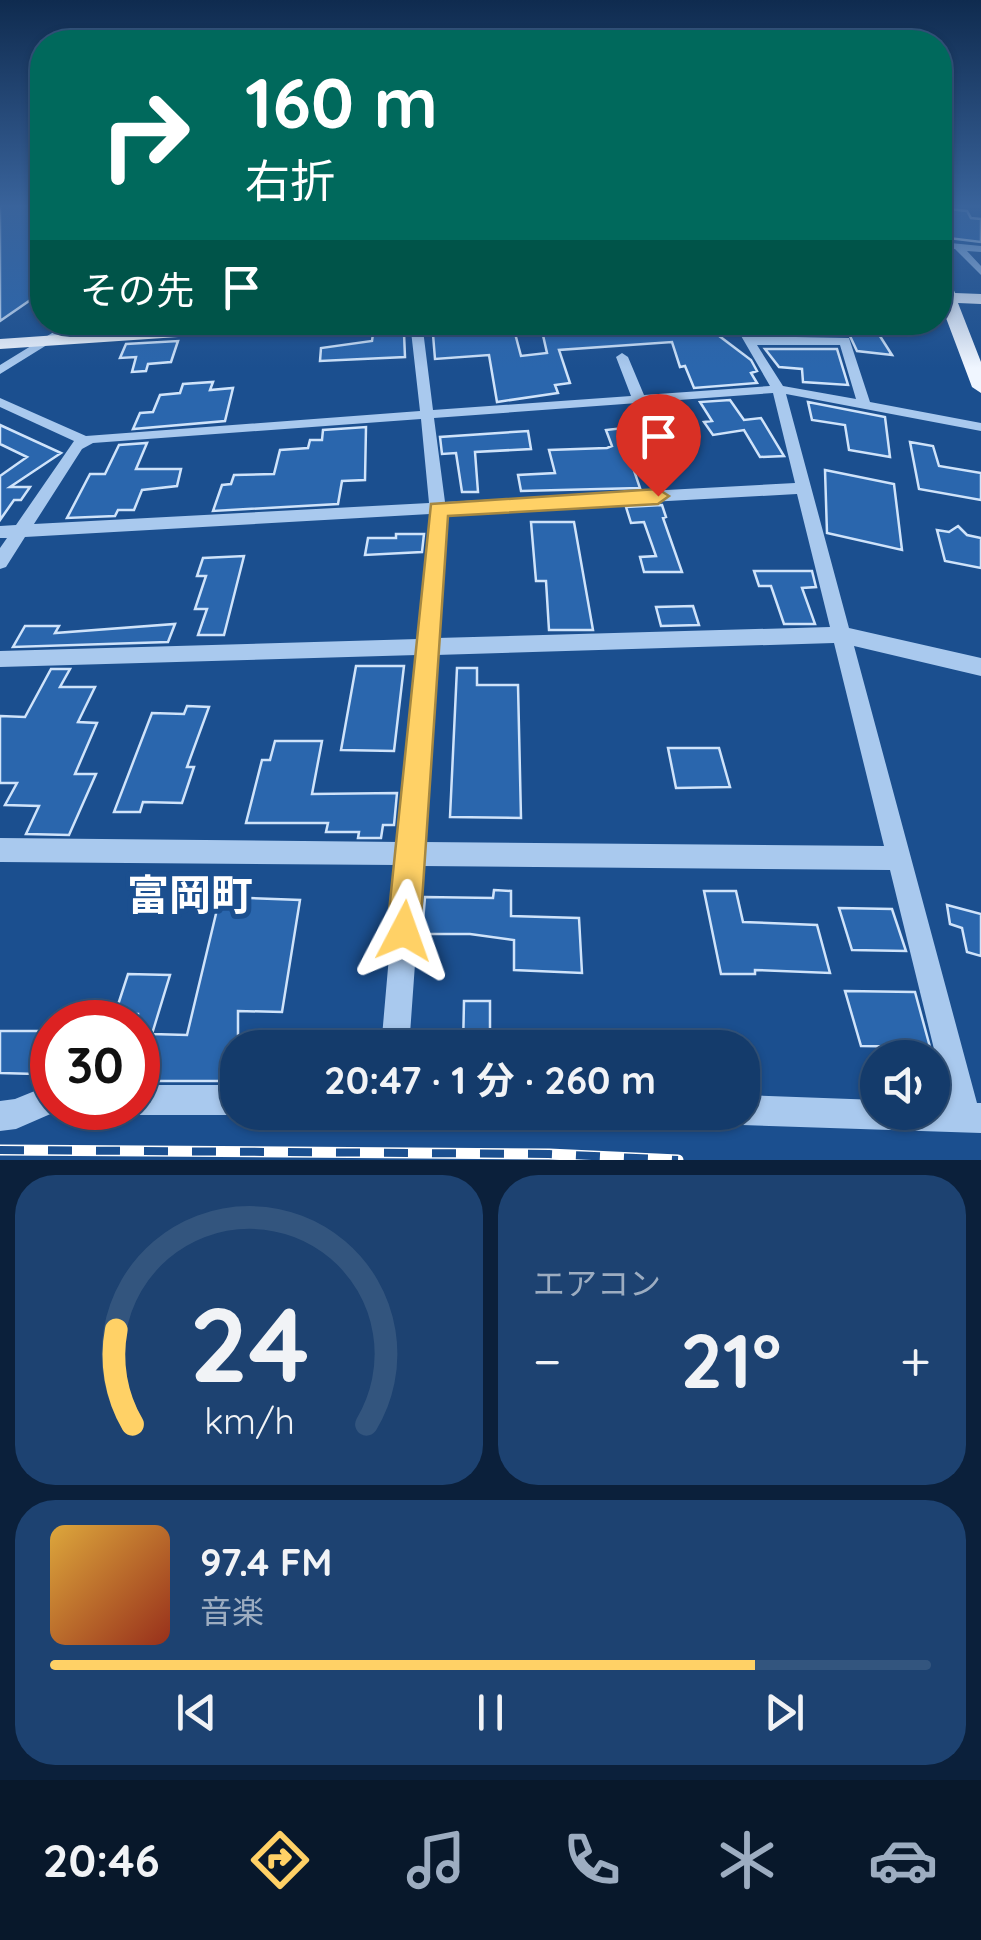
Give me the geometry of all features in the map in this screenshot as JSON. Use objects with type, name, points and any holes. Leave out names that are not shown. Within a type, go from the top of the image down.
[{"type":"main road","points":[[952,297],[981,298]]},
{"type":"main road","points":[[952,314],[981,387]]},
{"type":"main road","points":[[0,344],[138,335]]},
{"type":"street","points":[[0,370],[59,335]]},
{"type":"street","points":[[396,1030],[438,509],[418,335]]},
{"type":"street","points":[[746,335],[778,389],[899,858],[974,1117],[760,1111]]},
{"type":"street","points":[[789,335],[793,341]]},
{"type":"street","points":[[749,341],[845,342],[864,404]]},
{"type":"street","points":[[622,357],[639,400]]},
{"type":"street","points":[[0,402],[83,440],[778,389],[981,427]]},
{"type":"street","points":[[0,562],[83,440]]},
{"type":"street","points":[[0,532],[806,488]]},
{"type":"street","points":[[0,659],[842,635],[981,666]]},
{"type":"street","points":[[0,850],[899,858]]},
{"type":"street","points":[[160,1100],[220,1100]]},
{"type":"street","points":[[0,1116],[18,1116],[30,1109]]},
{"type":"building","points":[[0,259],[30,259],[30,300],[0,321]]},
{"type":"building","points":[[373,335],[404,335],[405,357],[320,361],[321,348],[372,341]]},
{"type":"building","points":[[433,335],[515,335],[521,356],[547,353],[543,335],[718,335],[751,360],[757,371],[751,373],[757,383],[694,388],[685,366],[680,367],[672,342],[559,350],[570,383],[555,385],[558,393],[497,402],[489,355],[435,359]]},
{"type":"building","points":[[849,335],[879,335],[892,355],[857,351]]},
{"type":"building","points":[[178,341],[171,362],[148,364],[146,371],[132,372],[136,357],[120,358],[126,344]]},
{"type":"building","points":[[765,349],[837,349],[848,385],[803,382],[802,369],[779,367]]},
{"type":"building","points":[[213,382],[210,390],[233,388],[225,421],[133,429],[140,413],[153,412],[160,395],[180,393],[183,384]]},
{"type":"building","points":[[730,400],[744,420],[761,418],[784,456],[760,457],[744,430],[713,435],[704,422],[712,421],[700,402]]},
{"type":"building","points":[[808,402],[885,417],[890,457],[849,450],[845,425],[812,420]]},
{"type":"building","points":[[0,425],[61,453],[10,487],[30,487],[21,500],[14,500],[0,520],[0,476],[27,457],[0,444]]},
{"type":"building","points":[[366,427],[365,480],[342,481],[338,504],[213,511],[222,485],[231,484],[234,475],[274,474],[280,450],[308,448],[310,440],[322,440],[323,430]]},
{"type":"building","points":[[632,427],[638,439],[624,441],[640,488],[521,491],[518,475],[555,473],[549,450],[607,448],[612,446],[606,430]]},
{"type":"building","points":[[528,431],[531,449],[475,452],[478,492],[462,492],[456,453],[442,454],[440,437]]},
{"type":"building","points":[[910,442],[933,446],[939,466],[981,473],[981,500],[919,489]]},
{"type":"building","points":[[147,443],[136,469],[181,469],[177,486],[142,490],[134,510],[118,510],[115,516],[67,518],[90,474],[105,474],[119,445]]},
{"type":"building","points":[[825,470],[894,484],[902,550],[827,533]]},
{"type":"building","points":[[662,505],[682,572],[644,572],[640,557],[656,556],[644,522],[631,523],[626,507]]},
{"type":"building","points":[[531,522],[574,522],[593,630],[549,630],[546,581],[536,581]]},
{"type":"building","points":[[958,526],[967,535],[981,538],[981,568],[945,561],[937,530],[949,532]]},
{"type":"building","points":[[396,534],[424,534],[422,552],[365,555],[368,538],[396,538]]},
{"type":"building","points":[[244,556],[224,635],[198,635],[207,609],[195,609],[206,576],[197,576],[203,558]]},
{"type":"building","points":[[754,571],[812,571],[816,587],[802,588],[815,624],[784,624],[771,586],[759,586]]},
{"type":"building","points":[[693,606],[699,625],[661,626],[656,607]]},
{"type":"building","points":[[175,624],[168,642],[13,647],[25,626],[59,626],[55,633]]},
{"type":"building","points":[[356,666],[404,666],[394,751],[341,750]]},
{"type":"building","points":[[457,668],[477,668],[477,685],[518,685],[521,818],[450,817]]},
{"type":"building","points":[[51,669],[70,669],[60,687],[95,687],[78,722],[97,723],[75,774],[96,774],[69,835],[26,834],[39,806],[5,805],[17,783],[0,783],[0,716],[25,717]]},
{"type":"building","points":[[187,706],[209,707],[187,767],[194,767],[182,803],[143,802],[140,812],[114,812],[152,713],[184,714]]},
{"type":"building","points":[[275,741],[322,741],[312,794],[397,793],[394,825],[383,825],[381,838],[358,838],[359,832],[326,832],[328,823],[246,823],[262,760],[270,760]]},
{"type":"building","points":[[668,748],[719,748],[730,787],[676,788]]},
{"type":"building","points":[[494,890],[511,891],[511,916],[579,918],[582,973],[514,970],[514,940],[470,934],[422,934],[425,897],[493,898]]},
{"type":"building","points":[[704,891],[736,891],[743,922],[817,925],[830,973],[755,970],[755,974],[721,974]]},
{"type":"building","points":[[220,897],[300,900],[282,1012],[238,1011],[238,1030],[220,1030],[220,1081],[160,1081],[160,1034],[187,1035]]},
{"type":"building","points":[[947,905],[981,914],[981,956],[967,952],[962,928],[950,924]]},
{"type":"building","points":[[839,908],[892,909],[906,951],[852,950]]},
{"type":"building","points":[[128,974],[170,975],[160,1008],[160,1000],[120,1000]]},
{"type":"building","points":[[845,991],[915,992],[928,1040],[860,1043]]},
{"type":"building","points":[[464,1001],[490,1001],[490,1030],[463,1030]]},
{"type":"building","points":[[0,1031],[30,1031],[30,1074],[0,1073]]},
{"type":"railway","points":[[0,1150],[549,1154],[678,1160]]},
{"type":"district","name":"富岡町","points":[[190,895]]},
{"type":"route","points":[[404,931],[438,509],[658,496]]}]
